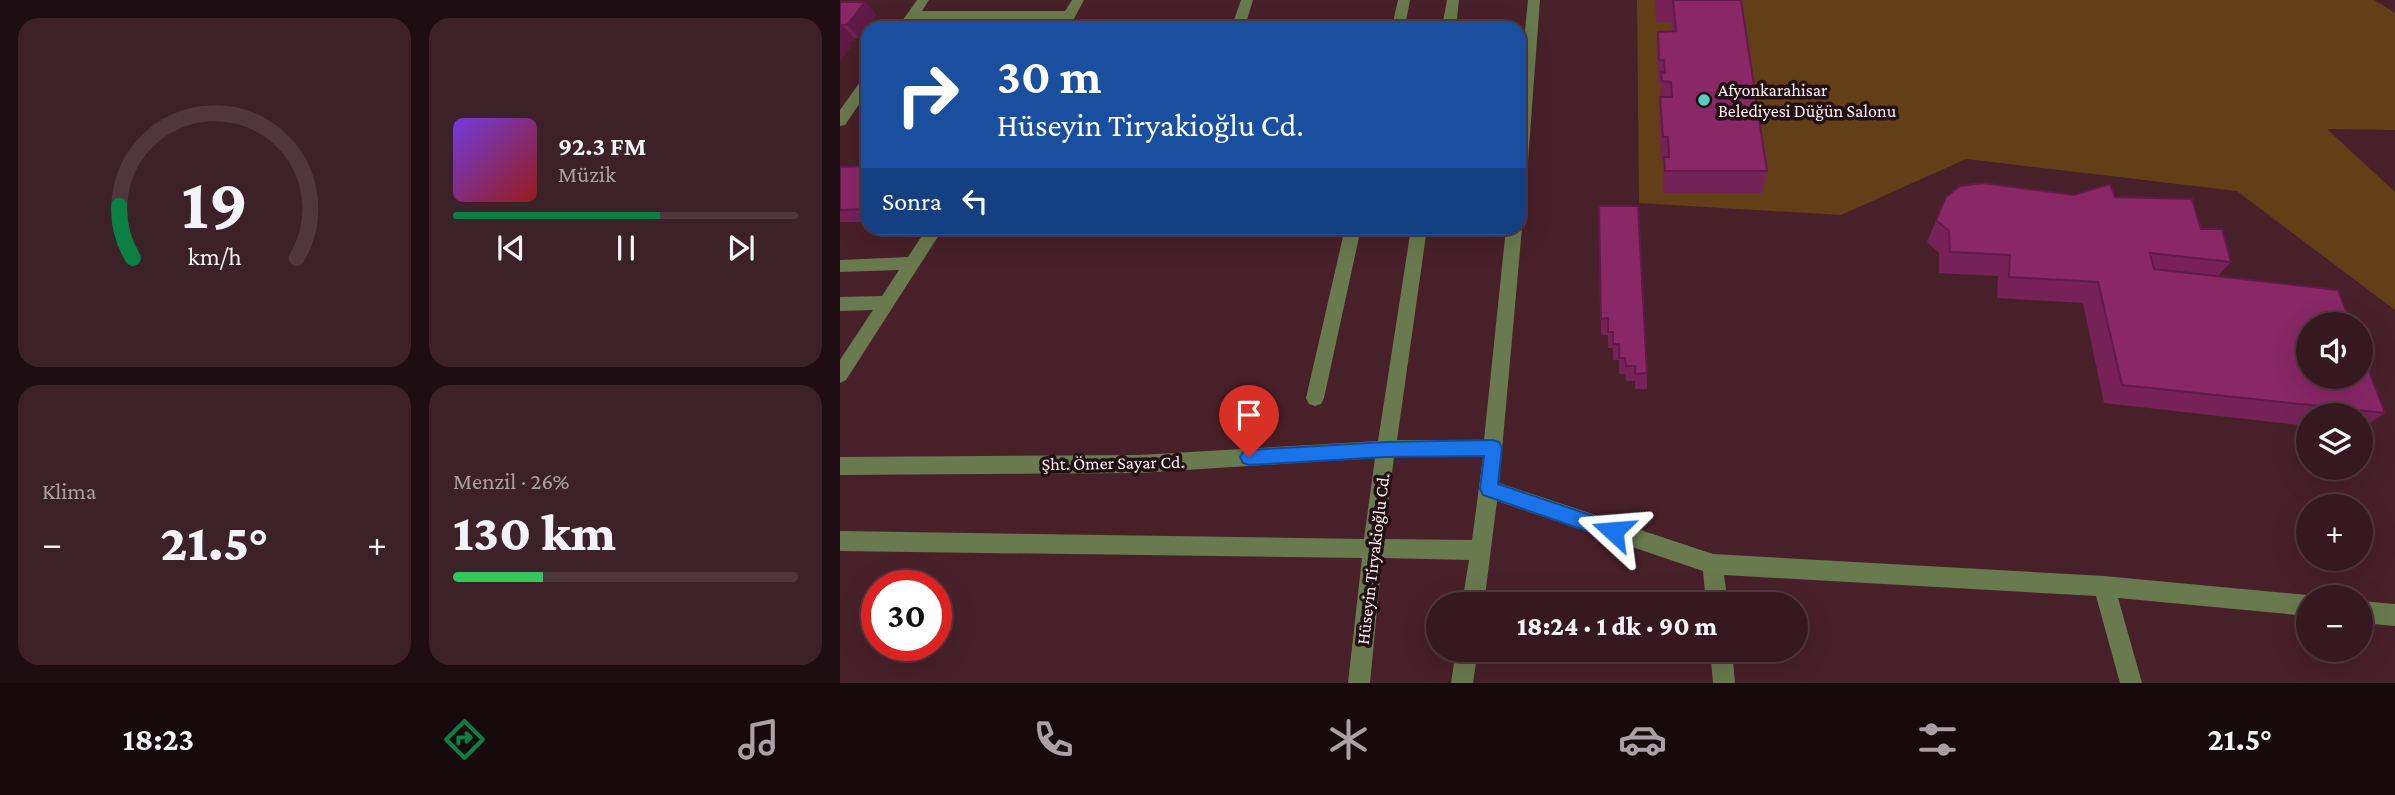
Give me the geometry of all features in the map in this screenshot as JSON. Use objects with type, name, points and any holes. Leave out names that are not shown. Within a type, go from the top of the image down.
[{"type":"street","points":[[909,21],[923,0]]},
{"type":"street","points":[[1066,21],[1078,0]]},
{"type":"street","points":[[1240,21],[1247,0]]},
{"type":"street","points":[[1400,21],[1405,0]]},
{"type":"street","points":[[1450,21],[1454,0]]},
{"type":"street","points":[[1526,93],[1534,0]]},
{"type":"street","points":[[913,15],[1070,15]]},
{"type":"street","points":[[840,121],[861,91]]},
{"type":"street","points":[[840,375],[930,235]]},
{"type":"street","points":[[1315,398],[1351,235]]},
{"type":"street","name":"Hüseyin Tiryakioğlu Cd.","points":[[1359,683],[1386,449],[1418,235]]},
{"type":"street","points":[[1475,592],[1489,489],[1513,235]]},
{"type":"street","points":[[840,266],[912,263]]},
{"type":"street","points":[[840,304],[885,303]]},
{"type":"street","name":"Şht. Ömer Sayar Cd.","points":[[840,466],[1139,464],[1386,449],[1493,448]]},
{"type":"street","points":[[1489,489],[1713,564],[2104,586],[2296,606]]},
{"type":"street","points":[[840,541],[1480,550]]},
{"type":"street","points":[[1713,564],[1716,592]]},
{"type":"street","points":[[2104,586],[2131,683]]},
{"type":"street","points":[[2373,613],[2395,615]]},
{"type":"street","points":[[1462,683],[1464,662]]},
{"type":"street","points":[[1722,662],[1724,683]]},
{"type":"shaded area","points":[[1637,0],[2374,0],[2395,13],[2395,130],[2327,129],[2395,192],[2395,310],[2237,191],[1966,159],[1841,215],[1639,203]]},
{"type":"building","name":"Afyonkarahisar Belediyesi Düğün Salonu","points":[[1673,0],[1741,0],[1767,171],[1665,171],[1664,157],[1669,157],[1668,137],[1663,137],[1660,97],[1672,97],[1671,82],[1662,81],[1661,72],[1665,73],[1664,60],[1659,60],[1658,32],[1676,31]]},
{"type":"building","points":[[840,2],[865,2],[847,25],[840,27]]},
{"type":"building","points":[[861,166],[861,209],[840,210],[840,167]]},
{"type":"building","points":[[1983,183],[2074,195],[2110,184],[2115,197],[2192,199],[2201,229],[2222,229],[2231,262],[2150,253],[2154,269],[2338,290],[2346,312],[2296,312],[2296,389],[2373,389],[2373,382],[2385,413],[2373,412],[2373,403],[2296,404],[2122,385],[2098,282],[2009,277],[2010,255],[1950,252],[1949,231],[1936,220],[1946,197],[1960,186]]},
{"type":"building","points":[[1599,206],[1638,206],[1647,373],[1635,374],[1635,366],[1626,366],[1625,358],[1619,358],[1619,344],[1613,344],[1613,332],[1608,332],[1608,318],[1601,319]]},
{"type":"place","name":"Afyonkarahisar Belediyesi Düğün Salonu","points":[[1704,100]]},
{"type":"route","points":[[1249,457],[1386,449],[1493,448],[1489,489],[1613,531]]}]
